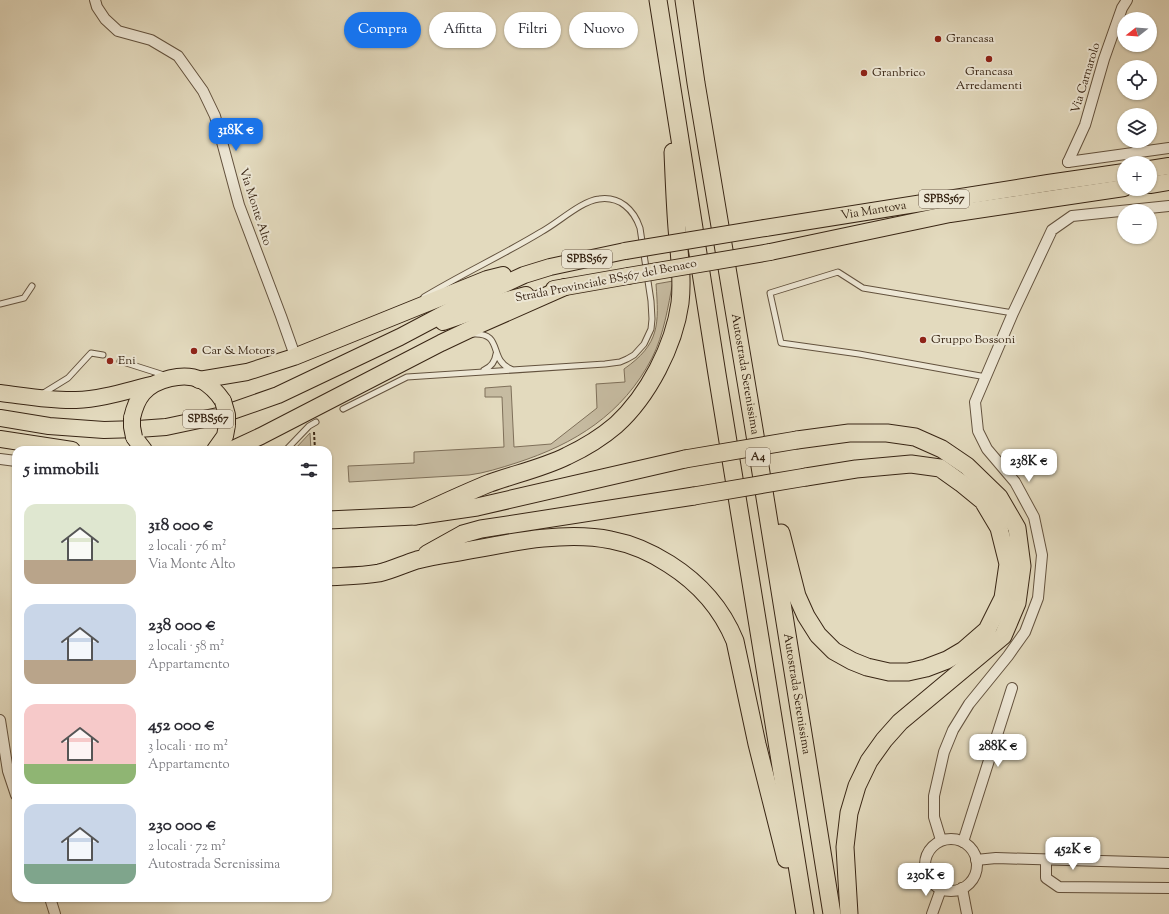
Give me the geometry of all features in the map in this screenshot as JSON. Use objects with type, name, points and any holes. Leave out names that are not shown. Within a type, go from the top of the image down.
[{"type":"highway","name":"A4","points":[[658,0],[805,914]]},
{"type":"highway","name":"Autostrada Serenissima","points":[[684,0],[696,83],[754,429],[832,914]]},
{"type":"highway","points":[[415,516],[490,483],[533,469],[572,453],[588,444],[616,425],[633,406],[650,382],[665,354],[675,325],[680,303],[682,278],[675,203],[669,72]]},
{"type":"highway","points":[[1157,168],[1169,166]]},
{"type":"highway","name":"Via Mantova","points":[[765,228],[1117,173]]},
{"type":"highway","points":[[1157,184],[1169,182]]},
{"type":"highway","name":"Via Mantova","points":[[770,252],[950,214],[1117,189]]},
{"type":"highway","name":"Strada Provinciale BS567 del Benaco","points":[[0,418],[49,426],[104,430],[138,430],[192,423],[218,416],[278,395],[400,337],[480,295],[524,275],[550,267],[625,251],[765,228]]},
{"type":"highway","name":"Strada Provinciale BS567 del Benaco","points":[[400,337],[507,300],[565,287],[770,252]]},
{"type":"highway","points":[[199,380],[247,372],[294,357],[487,280],[514,273],[550,267]]},
{"type":"highway","points":[[239,446],[441,343],[565,287]]},
{"type":"highway","points":[[0,393],[76,400],[109,396],[172,378],[199,380],[210,386],[218,393],[223,401],[227,415],[227,425],[225,436],[218,446]]},
{"type":"highway","points":[[139,444],[132,427],[134,408],[138,400],[151,385]]},
{"type":"highway","points":[[416,560],[463,534],[482,529],[694,496],[806,477],[856,469],[911,464],[940,468],[961,483],[983,501],[999,528],[1008,564],[1003,598],[987,630],[964,650],[946,660],[926,668],[908,672],[889,672],[866,667],[834,651],[818,635],[806,616],[797,596],[754,429]]},
{"type":"highway","points":[[332,520],[415,516],[477,507],[685,459],[796,440],[848,433],[887,433],[915,437],[942,449],[967,466],[999,498],[1017,528],[1022,566],[1017,603],[1003,636],[900,722],[868,761],[857,786],[849,813],[845,847],[849,914]]},
{"type":"highway","points":[[0,438],[48,446]]},
{"type":"highway","points":[[332,577],[380,573],[416,560],[507,543],[560,537],[586,537],[611,540],[637,548],[659,558],[680,571],[694,582],[718,609],[728,625],[735,641],[757,744],[799,914]]},
{"type":"street","name":"Via Monte Alto","points":[[95,0],[97,7],[105,19],[118,31],[151,40],[178,56],[203,91],[215,116],[239,205],[281,316],[294,357]]},
{"type":"street","name":"Via Carnarolo","points":[[1126,0],[1104,60],[1085,125],[1068,162],[1169,148]]},
{"type":"street","points":[[941,840],[934,817],[934,796],[938,774],[947,745],[953,730],[969,704],[1008,656],[1025,632],[1038,598],[1042,555],[1034,517],[1015,482],[987,449],[978,431],[975,402],[1013,313],[1052,230],[1072,216],[1169,206]]},
{"type":"street","points":[[0,459],[12,460]]},
{"type":"street","points":[[963,842],[1012,688]]},
{"type":"street","points":[[0,720],[8,771],[12,783]]},
{"type":"street","points":[[948,838],[963,842],[969,846],[974,853],[976,869],[974,877],[962,888],[948,890],[941,889],[933,884],[925,869],[928,852],[941,840],[948,838]]},
{"type":"street","points":[[976,860],[996,858],[1169,863]]},
{"type":"street","points":[[1046,860],[1046,878],[1059,887],[1169,888]]},
{"type":"street","points":[[962,888],[967,914]]},
{"type":"street","points":[[932,914],[941,889]]},
{"type":"street","points":[[51,902],[55,914]]},
{"type":"lane","points":[[343,409],[407,377],[620,362],[634,355],[644,344],[651,329],[652,310],[640,228],[636,217],[630,208],[621,202],[599,198],[587,202],[542,232],[361,331]]},
{"type":"lane","points":[[986,377],[859,354],[781,343],[770,293],[838,272],[863,288],[1013,313]]},
{"type":"lane","points":[[0,304],[24,298],[32,286]]},
{"type":"lane","points":[[441,343],[468,335],[481,334],[487,336],[495,345],[496,352],[501,363],[506,367],[518,370]]},
{"type":"lane","points":[[479,372],[490,367],[494,363],[496,352]]},
{"type":"lane","points":[[36,397],[68,378],[91,353],[104,355]]},
{"type":"lane","points":[[120,361],[172,378]]},
{"type":"lane","points":[[290,446],[314,422]]},
{"type":"path","points":[[314,422],[315,446]]},
{"type":"shaded area","points":[[673,281],[660,340],[652,358],[640,378],[612,411],[577,436],[538,455],[504,467],[481,473],[349,482],[348,466],[414,463],[414,452],[504,447],[502,397],[485,397],[485,388],[511,386],[514,447],[551,444],[597,408],[596,384],[625,382],[624,369],[645,351],[655,332],[657,322],[656,284]]},
{"type":"shaded area","points":[[310,433],[311,446],[298,446]]},
{"type":"place","name":"Grancasa","points":[[938,39]]},
{"type":"place","name":"Grancasa Arredamenti","points":[[989,59]]},
{"type":"place","name":"Granbrico","points":[[864,73]]},
{"type":"place","name":"Gruppo Bossoni","points":[[923,340]]},
{"type":"place","name":"Car & Motors","points":[[194,351]]},
{"type":"place","name":"Eni","points":[[110,361]]}]
